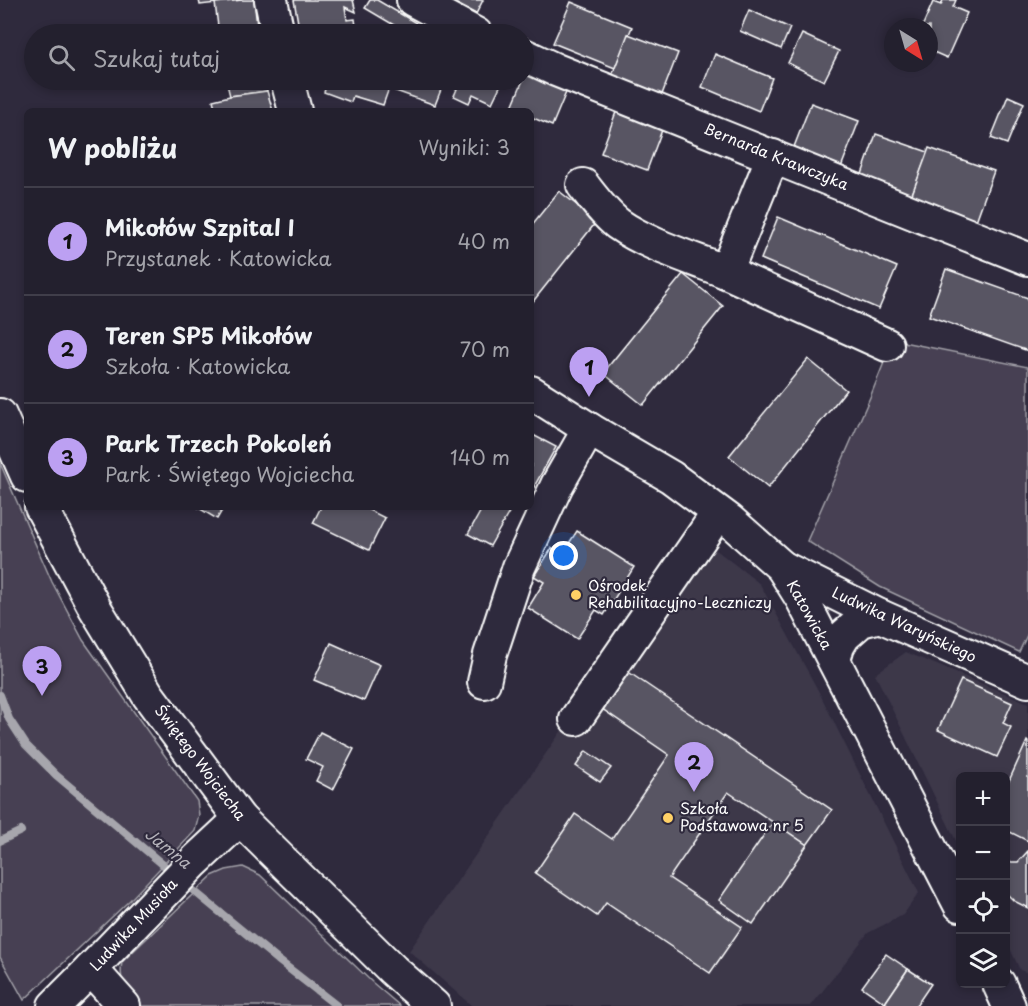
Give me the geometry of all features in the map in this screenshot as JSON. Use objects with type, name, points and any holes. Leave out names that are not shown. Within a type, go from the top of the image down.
[{"type":"street","points":[[271,0],[276,24]]},
{"type":"street","points":[[413,0],[457,24]]},
{"type":"street","name":"Bernarda Krawczyka","points":[[534,60],[1028,259]]},
{"type":"street","points":[[290,90],[295,108]]},
{"type":"street","points":[[726,272],[773,156]]},
{"type":"street","points":[[582,185],[605,213],[634,234],[726,272],[887,345]]},
{"type":"street","name":"Katowicka","points":[[534,394],[671,477],[729,520],[782,567],[802,599],[956,897]]},
{"type":"street","points":[[0,415],[24,469]]},
{"type":"street","points":[[484,682],[490,655],[519,567],[557,485],[589,429]]},
{"type":"street","name":"Świętego Wojciecha","points":[[43,510],[95,608],[148,695],[240,819],[393,970],[434,1006]]},
{"type":"street","points":[[576,719],[718,513]]},
{"type":"street","name":"Ludwika Waryńskiego","points":[[782,567],[880,616],[1028,681]]},
{"type":"street","points":[[817,628],[827,609],[845,598]]},
{"type":"street","points":[[834,660],[844,636],[861,621],[880,616]]},
{"type":"street","name":"Ludwika Musioła","points":[[54,1006],[194,862],[240,819]]},
{"type":"street","points":[[92,969],[124,1006]]},
{"type":"street","points":[[1001,988],[1009,1006]]},
{"type":"shaded area","points":[[893,340],[1028,367],[1028,633],[1019,652],[880,587],[807,541]]},
{"type":"shaded area","points":[[0,463],[52,582],[83,640],[197,801],[199,815],[195,831],[130,900],[24,1000],[0,957]]},
{"type":"shaded area","points":[[697,535],[760,584],[819,692],[919,893],[903,915],[868,933],[811,1006],[472,1006],[409,951]]},
{"type":"shaded area","points":[[906,652],[1028,703],[1028,973],[1020,970],[1010,949],[1010,772],[956,772],[956,841],[875,674]]},
{"type":"shaded area","points":[[243,867],[260,875],[400,1006],[141,1006],[123,981],[122,962],[212,876],[226,870]]},
{"type":"building","points":[[199,0],[242,0],[200,5]]},
{"type":"building","points":[[254,0],[257,24],[218,24],[215,3]]},
{"type":"building","points":[[294,0],[353,0],[356,12],[345,7],[347,20],[355,19],[356,24],[298,24]]},
{"type":"building","points":[[370,0],[377,0],[416,23],[392,24],[365,8]]},
{"type":"building","points":[[449,0],[483,0],[476,14]]},
{"type":"building","points":[[943,0],[956,0],[953,7],[967,13],[947,58],[938,54],[938,18],[926,18],[933,2],[941,5]]},
{"type":"building","points":[[571,2],[632,27],[615,68],[553,43]]},
{"type":"building","points":[[749,10],[790,28],[781,49],[740,31]]},
{"type":"building","points":[[628,34],[678,53],[661,97],[611,78]]},
{"type":"building","points":[[802,34],[839,51],[824,81],[788,63]]},
{"type":"building","points":[[715,54],[772,78],[759,111],[702,87]]},
{"type":"building","points":[[534,76],[567,90],[552,126],[534,118],[534,108],[511,108],[519,90],[534,90]]},
{"type":"building","points":[[228,90],[267,91],[230,96]]},
{"type":"building","points":[[325,90],[388,90],[383,105],[353,96],[351,102],[324,92]]},
{"type":"building","points":[[396,90],[441,90],[435,105]]},
{"type":"building","points":[[457,90],[498,90],[492,103],[473,94],[469,103],[454,96]]},
{"type":"building","points":[[267,91],[272,108],[215,108],[213,100]]},
{"type":"building","points":[[1008,96],[1024,103],[1007,144],[991,138]]},
{"type":"building","points":[[811,103],[859,121],[840,170],[792,152]]},
{"type":"building","points":[[616,112],[662,130],[647,170],[601,153]]},
{"type":"building","points":[[876,134],[928,152],[911,197],[860,180]]},
{"type":"building","points":[[929,148],[994,171],[976,221],[911,197]]},
{"type":"building","points":[[559,191],[597,221],[534,300],[534,222]]},
{"type":"building","points":[[778,217],[897,267],[879,309],[761,259]]},
{"type":"building","points":[[946,269],[1028,298],[1028,351],[929,316]]},
{"type":"building","points":[[683,274],[723,306],[643,405],[603,373]]},
{"type":"building","points":[[808,359],[846,390],[768,488],[729,456]]},
{"type":"building","points":[[534,436],[556,447],[534,487]]},
{"type":"building","points":[[202,510],[222,510],[217,519]]},
{"type":"building","points":[[320,510],[369,510],[385,518],[369,550],[313,523]]},
{"type":"building","points":[[481,510],[510,510],[490,546],[468,534]]},
{"type":"building","name":"Ośrodek Rehabilitacyjno-Leczniczy","points":[[577,531],[634,567],[604,615],[596,610],[577,639],[528,608],[544,582],[534,576],[552,548],[562,554]]},
{"type":"building","points":[[331,643],[380,665],[364,701],[314,680]]},
{"type":"building","name":"Szkoła Podstawowa nr 5","points":[[621,667],[832,810],[807,845],[728,792],[669,878],[742,927],[710,973],[606,903],[597,916],[535,873],[575,814],[612,839],[669,755],[595,704]]},
{"type":"building","points":[[961,680],[1012,703],[1003,723],[1011,727],[997,757],[938,730]]},
{"type":"building","points":[[320,732],[354,749],[333,790],[316,781],[323,767],[306,759]]},
{"type":"building","points":[[1027,741],[1028,841],[1010,832],[1010,779]]},
{"type":"building","points":[[586,751],[611,768],[600,782],[576,766]]},
{"type":"building","points":[[773,822],[807,845],[753,924],[719,900]]},
{"type":"building","points":[[1028,851],[1028,908],[1010,897],[1010,862],[1018,862]]},
{"type":"building","points":[[886,954],[908,969],[885,1003],[862,987]]},
{"type":"building","points":[[908,969],[931,984],[916,1006],[890,1006],[885,1003]]},
{"type":"waterway","name":"Jamna","points":[[0,695],[9,719],[26,745],[56,775],[173,873]]},
{"type":"waterway","points":[[0,841],[21,831]]},
{"type":"waterway","name":"Jamna","points":[[183,882],[337,1006]]},
{"type":"place","name":"Mikołów Szpital I","points":[[589,397]]},
{"type":"place","name":"Ośrodek Rehabilitacyjno-Leczniczy","points":[[576,595]]},
{"type":"place","name":"Park Trzech Pokoleń","points":[[42,696]]},
{"type":"place","name":"Teren SP5 Mikołów","points":[[694,792]]},
{"type":"place","name":"Szkoła Podstawowa nr 5","points":[[668,818]]}]
